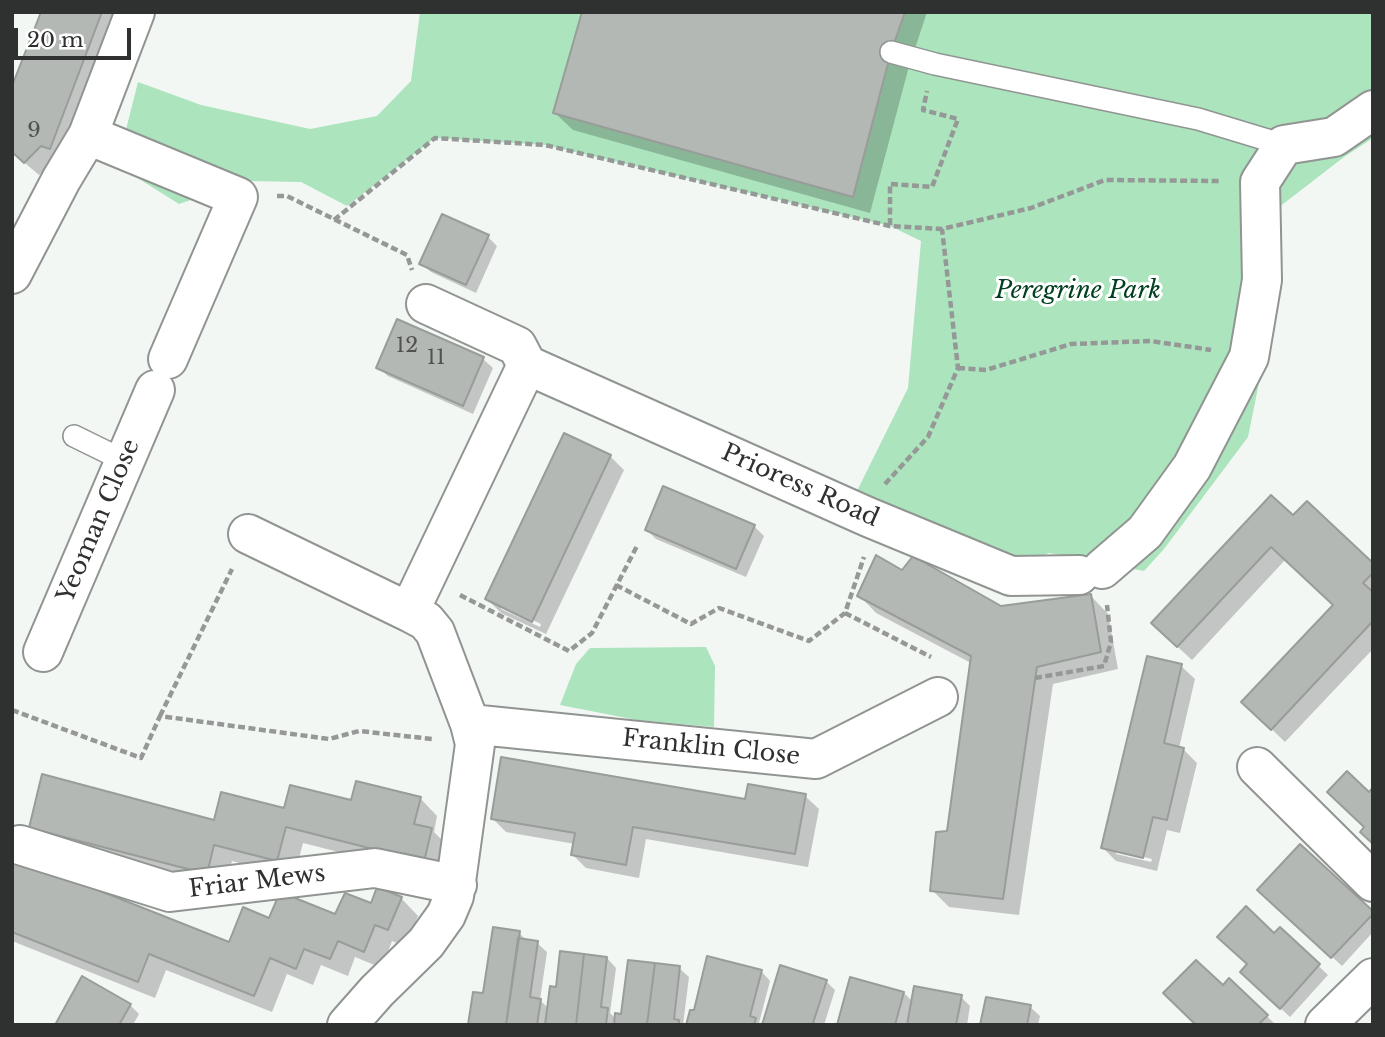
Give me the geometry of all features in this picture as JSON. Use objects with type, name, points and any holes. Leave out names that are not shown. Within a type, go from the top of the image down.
[{"type":"street","points":[[12,274],[61,180],[88,135],[135,12]]},
{"type":"street","points":[[1249,358],[1262,279],[1261,182],[1284,145],[1334,136],[1373,110]]},
{"type":"street","points":[[88,135],[238,197]]},
{"type":"street","name":"Yeoman Close","points":[[43,652],[238,197]]},
{"type":"street","name":"Prioress Road","points":[[426,304],[517,346],[527,365],[873,519],[1011,576],[1091,572],[1145,532],[1192,467],[1249,358]]},
{"type":"street","points":[[409,612],[527,365]]},
{"type":"street","points":[[248,534],[426,621],[435,632],[473,734],[457,885],[446,915],[426,943],[377,990],[347,1025]]},
{"type":"street","name":"Franklin Close","points":[[473,734],[816,759],[938,697]]},
{"type":"street","points":[[1257,767],[1373,881]]},
{"type":"street","name":"Friar Mews","points":[[20,845],[170,892],[375,868],[457,885]]},
{"type":"street","points":[[1325,1025],[1373,978]]},
{"type":"lane","points":[[891,52],[935,64],[1198,119],[1284,145]]},
{"type":"lane","points":[[74,436],[125,461]]},
{"type":"path","points":[[890,226],[891,184],[932,187],[958,119],[922,110],[935,64]]},
{"type":"path","points":[[334,220],[435,138],[545,145],[890,226],[942,229],[1031,208],[1105,180],[1261,182]]},
{"type":"path","points":[[238,197],[287,196],[407,255],[426,304]]},
{"type":"path","points":[[616,585],[691,624],[719,608],[809,641],[845,613],[882,488],[928,437],[958,368],[942,229]]},
{"type":"path","points":[[958,368],[986,370],[1072,344],[1151,341],[1249,358]]},
{"type":"path","points":[[12,710],[141,758],[248,534]]},
{"type":"path","points":[[425,577],[569,651],[592,633],[637,546]]},
{"type":"path","points":[[845,613],[936,660]]},
{"type":"path","points":[[1035,678],[1104,666],[1111,642]]},
{"type":"path","points":[[160,716],[329,739],[359,731],[473,734]]},
{"type":"green space","name":"Peregrine Park","points":[[420,12],[1373,12],[1373,138],[1274,211],[1267,343],[1248,437],[1164,549],[1144,571],[1049,553],[1030,562],[855,495],[908,388],[921,241],[890,226],[545,145],[435,138],[347,206],[301,182],[246,181],[179,204],[117,165],[138,82],[201,105],[310,129],[377,116],[411,81]]},
{"type":"green space","points":[[706,647],[715,666],[714,727],[637,720],[560,705],[576,664],[590,648]]},
{"type":"building","points":[[41,12],[102,12],[50,149],[41,146],[24,163],[12,152],[12,86]]},
{"type":"building","points":[[582,12],[905,12],[891,52],[853,197],[553,113]]},
{"type":"building","points":[[442,214],[489,235],[466,285],[419,264]]},
{"type":"building","points":[[397,319],[484,357],[463,406],[376,368]]},
{"type":"building","points":[[564,433],[611,455],[532,622],[485,599]]},
{"type":"building","points":[[663,486],[755,525],[736,569],[645,530]]},
{"type":"building","points":[[1271,495],[1293,515],[1307,501],[1373,563],[1373,573],[1363,583],[1373,592],[1373,621],[1271,730],[1241,702],[1333,605],[1271,547],[1177,647],[1151,623]]},
{"type":"building","points":[[876,555],[902,570],[913,556],[1001,606],[1091,594],[1101,652],[1037,667],[1003,899],[930,891],[936,832],[947,831],[971,656],[857,596]]},
{"type":"building","points":[[1147,656],[1182,664],[1164,743],[1184,748],[1167,820],[1153,817],[1143,858],[1101,848]]},
{"type":"building","points":[[501,757],[745,799],[748,784],[806,794],[795,854],[633,827],[626,865],[571,855],[575,833],[491,819]]},
{"type":"building","points":[[1347,771],[1369,792],[1373,787],[1373,844],[1360,832],[1364,827],[1327,792]]},
{"type":"building","points":[[42,774],[214,820],[221,792],[284,808],[290,785],[351,800],[356,781],[421,797],[414,824],[432,828],[424,862],[286,827],[277,861],[214,845],[207,874],[29,828]]},
{"type":"building","points":[[1300,844],[1373,911],[1331,958],[1257,890]]},
{"type":"building","points":[[12,856],[229,942],[243,907],[269,918],[280,892],[335,914],[345,893],[371,903],[377,887],[402,897],[388,930],[375,925],[364,952],[338,941],[330,959],[304,949],[296,969],[270,958],[254,996],[149,954],[138,982],[12,932]]},
{"type":"building","points":[[1246,906],[1274,933],[1280,927],[1320,964],[1280,1009],[1240,972],[1247,964],[1217,937]]},
{"type":"building","points":[[493,927],[520,931],[506,1025],[468,1025],[473,992],[483,993]]},
{"type":"building","points":[[518,938],[538,941],[530,997],[541,999],[537,1025],[506,1025]]},
{"type":"building","points":[[560,951],[584,954],[576,1025],[545,1025],[550,986],[556,987]]},
{"type":"building","points":[[584,954],[607,957],[601,1007],[608,1008],[606,1025],[576,1025]]},
{"type":"building","points":[[707,956],[762,970],[750,1016],[756,1018],[754,1025],[686,1025],[690,1010],[694,1010]]},
{"type":"building","points":[[628,960],[655,963],[647,1025],[614,1025],[615,1013],[621,1014]]},
{"type":"building","points":[[1196,960],[1223,985],[1229,978],[1268,1015],[1258,1025],[1196,1025],[1163,993]]},
{"type":"building","points":[[655,963],[680,966],[674,1019],[679,1020],[679,1025],[647,1025]]},
{"type":"building","points":[[780,965],[827,980],[813,1023],[818,1025],[762,1025]]},
{"type":"building","points":[[82,976],[131,1004],[119,1025],[55,1025]]},
{"type":"building","points":[[850,977],[904,992],[895,1025],[837,1025]]},
{"type":"building","points":[[914,986],[962,995],[956,1025],[907,1025]]},
{"type":"building","points":[[986,997],[1031,1005],[1027,1025],[980,1025]]}]
